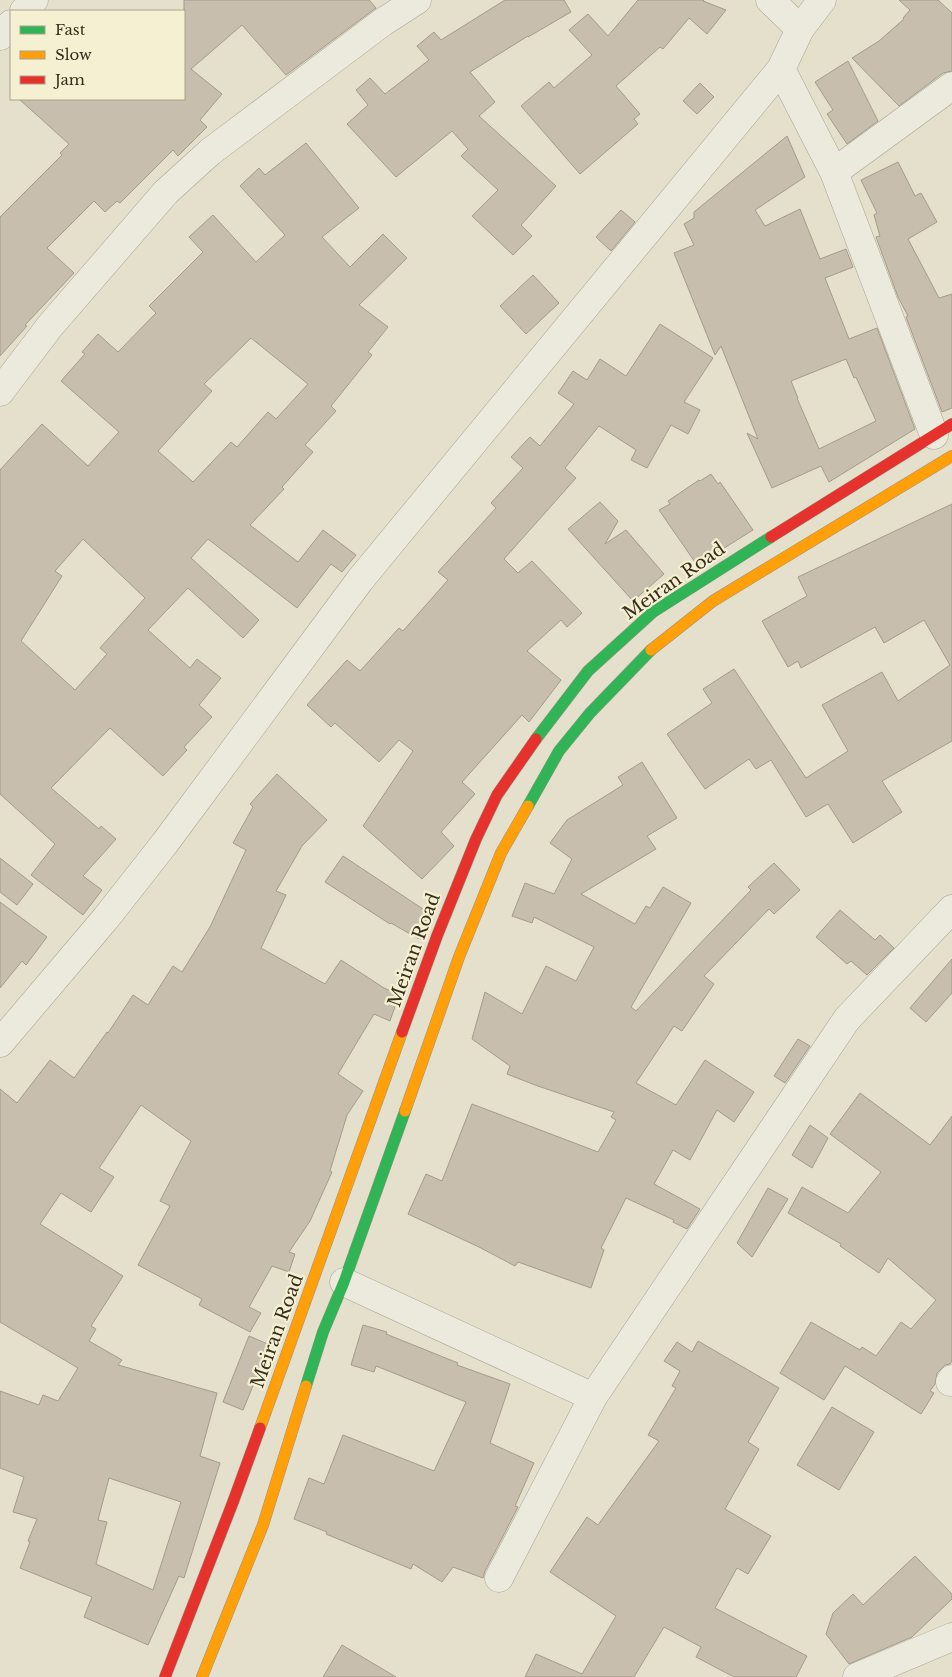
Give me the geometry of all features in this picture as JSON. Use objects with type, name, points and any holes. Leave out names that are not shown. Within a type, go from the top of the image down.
[{"type":"main road","name":"Meiran Road","points":[[165,1677],[236,1492],[437,936],[476,839],[497,795],[554,714],[588,671],[653,612],[943,429]]},
{"type":"main road","points":[[202,1677],[262,1525],[323,1332],[344,1282],[459,957],[501,854],[559,750],[590,713],[644,656],[713,601],[952,456]]},
{"type":"street","points":[[25,10],[34,0]]},
{"type":"street","points":[[0,392],[50,326],[166,192],[210,152],[383,22],[417,0]]},
{"type":"street","points":[[770,0],[800,29]]},
{"type":"street","points":[[0,1043],[106,918],[165,843],[360,580],[781,68],[800,29],[822,0]]},
{"type":"street","points":[[0,36],[10,25]]},
{"type":"street","points":[[781,68],[834,172],[943,429]]},
{"type":"street","points":[[834,172],[952,86]]},
{"type":"street","points":[[500,1578],[593,1397],[847,1019],[952,909]]},
{"type":"street","points":[[344,1282],[593,1397]]},
{"type":"street","points":[[857,1677],[952,1637]]},
{"type":"building","points":[[184,0],[369,0],[376,8],[286,75],[242,25],[191,69],[222,94],[200,120],[207,127],[178,156],[173,150],[120,203],[117,201],[105,212],[94,201],[47,248],[74,273],[25,325],[27,326],[0,356],[0,217],[62,155],[60,153],[69,144],[20,100],[185,100]]},
{"type":"building","points":[[505,0],[564,0],[571,12],[470,72],[495,102],[479,116],[556,186],[521,225],[532,236],[513,255],[472,216],[498,190],[461,156],[468,149],[452,131],[396,177],[347,124],[368,105],[356,90],[370,78],[385,94],[429,60],[417,46],[434,32],[441,40]]},
{"type":"building","points":[[638,0],[704,0],[726,10],[707,34],[689,18],[663,49],[660,47],[616,86],[640,114],[634,119],[638,124],[580,174],[521,106],[549,82],[554,88],[592,55],[569,30],[588,14],[608,36]]},
{"type":"building","points":[[899,0],[938,0],[952,13],[952,71],[943,73],[899,106],[852,58],[879,41],[904,19],[910,10]]},
{"type":"building","points":[[848,61],[878,121],[847,144],[827,114],[833,110],[815,82]]},
{"type":"building","points":[[700,83],[714,97],[697,114],[683,101]]},
{"type":"building","points":[[787,136],[805,177],[755,210],[765,226],[800,209],[820,259],[846,249],[853,267],[825,278],[849,339],[877,328],[915,429],[829,482],[821,466],[772,488],[747,433],[758,439],[721,346],[715,355],[674,253],[694,245],[684,224],[694,218],[694,212]],"holes":[[[846,359],[854,378],[856,377],[876,421],[819,449],[791,381]]]},
{"type":"building","points":[[306,143],[359,208],[322,237],[350,267],[383,234],[407,258],[359,305],[388,327],[368,352],[372,355],[331,406],[336,411],[305,445],[313,452],[282,487],[284,489],[250,525],[298,562],[323,530],[356,555],[342,572],[331,564],[297,608],[208,539],[191,558],[259,620],[243,638],[188,588],[148,630],[190,668],[197,659],[221,678],[199,705],[212,717],[184,747],[187,750],[163,776],[110,728],[51,788],[99,829],[101,826],[116,839],[83,876],[102,890],[83,915],[31,875],[55,844],[0,794],[0,470],[42,424],[88,466],[119,432],[61,381],[85,354],[82,352],[98,334],[118,352],[156,313],[149,306],[203,252],[189,237],[213,215],[256,262],[285,235],[240,186],[259,168],[265,175]],"holes":[[[251,338],[308,384],[276,419],[268,412],[237,447],[231,442],[193,482],[158,451],[212,391],[204,384]],[[83,539],[145,598],[100,648],[107,654],[75,690],[21,641],[62,576],[55,571]]]},
{"type":"building","points":[[898,162],[915,196],[921,193],[937,222],[908,239],[939,298],[952,294],[952,408],[942,412],[906,317],[908,316],[898,297],[876,237],[880,236],[874,215],[877,213],[861,180]]},
{"type":"building","points":[[621,210],[635,222],[611,251],[596,237]]},
{"type":"building","points":[[533,275],[559,303],[526,334],[500,306]]},
{"type":"building","points":[[660,324],[713,358],[684,402],[700,410],[688,434],[671,425],[647,468],[631,460],[636,450],[599,426],[565,468],[576,478],[504,559],[518,573],[532,561],[582,613],[567,627],[561,620],[527,651],[561,680],[529,722],[522,715],[462,782],[475,794],[441,832],[454,846],[422,879],[363,826],[413,751],[399,740],[379,762],[335,723],[331,727],[307,705],[347,660],[360,671],[399,628],[403,631],[448,580],[438,572],[496,508],[491,503],[523,468],[511,457],[530,437],[540,446],[574,404],[558,393],[573,371],[587,380],[600,359],[626,376]]},
{"type":"building","points":[[711,474],[718,484],[720,482],[753,530],[697,565],[659,510],[670,504],[668,501]]},
{"type":"building","points":[[600,502],[618,521],[605,544],[626,530],[664,574],[633,601],[568,529]]},
{"type":"building","points":[[952,504],[952,741],[882,781],[902,812],[853,843],[828,804],[806,817],[771,760],[756,769],[749,759],[705,789],[667,734],[712,703],[703,689],[734,669],[806,778],[848,751],[822,705],[882,672],[898,701],[950,665],[924,620],[884,643],[875,627],[801,668],[798,661],[788,667],[762,621],[807,596],[798,577]]},
{"type":"building","points":[[642,762],[677,818],[647,836],[656,849],[581,894],[635,924],[646,906],[650,908],[663,887],[691,903],[631,1007],[636,1011],[751,890],[748,887],[774,863],[800,890],[774,914],[769,909],[704,976],[714,984],[682,1031],[674,1026],[636,1083],[676,1105],[705,1060],[754,1092],[734,1122],[717,1110],[690,1160],[673,1150],[654,1184],[700,1209],[687,1229],[673,1222],[674,1220],[626,1198],[601,1248],[604,1250],[591,1288],[518,1262],[515,1266],[408,1214],[426,1174],[442,1181],[472,1104],[598,1152],[616,1120],[611,1117],[614,1112],[507,1074],[510,1066],[472,1039],[485,992],[522,1014],[546,966],[576,981],[594,947],[534,917],[532,923],[512,916],[525,883],[554,894],[572,859],[550,843],[567,820],[623,785],[618,777]]},
{"type":"building","points":[[277,774],[327,820],[302,846],[276,891],[286,895],[261,948],[325,984],[341,960],[384,988],[399,995],[390,1021],[374,1014],[338,1074],[363,1091],[347,1115],[330,1171],[332,1172],[310,1221],[289,1252],[295,1254],[289,1272],[272,1266],[249,1307],[261,1313],[250,1332],[199,1305],[202,1299],[138,1265],[170,1206],[160,1201],[191,1141],[141,1105],[99,1168],[114,1177],[91,1212],[61,1193],[40,1224],[123,1276],[91,1326],[96,1329],[89,1341],[122,1360],[118,1365],[217,1393],[200,1456],[220,1463],[184,1578],[179,1576],[148,1645],[84,1617],[92,1597],[20,1568],[37,1519],[13,1512],[24,1477],[0,1468],[0,1391],[39,1405],[43,1395],[58,1401],[78,1368],[0,1322],[0,1089],[17,1103],[50,1060],[74,1078],[108,1033],[133,995],[148,1005],[173,966],[182,972],[210,927],[246,850],[233,843],[253,807],[250,804]],"holes":[[[109,1478],[181,1502],[153,1590],[96,1564],[107,1522],[98,1520]]]},
{"type":"building","points":[[343,856],[429,913],[419,939],[390,924],[325,882]]},
{"type":"building","points":[[0,858],[33,884],[17,905],[0,892]]},
{"type":"building","points":[[0,902],[47,937],[26,965],[22,961],[0,988]]},
{"type":"building","points":[[840,910],[875,940],[880,935],[894,948],[867,975],[851,961],[847,964],[816,937]]},
{"type":"building","points":[[952,959],[952,993],[926,1022],[910,1008]]},
{"type":"building","points":[[798,1039],[810,1046],[785,1083],[774,1076]]},
{"type":"building","points":[[860,1093],[930,1145],[952,1116],[952,1361],[937,1373],[935,1384],[930,1391],[934,1393],[921,1414],[845,1366],[824,1400],[780,1373],[811,1322],[860,1350],[862,1347],[876,1356],[901,1322],[911,1329],[936,1300],[888,1258],[879,1273],[840,1246],[841,1244],[788,1213],[802,1187],[848,1213],[881,1172],[830,1134]]},
{"type":"building","points":[[810,1125],[828,1138],[812,1168],[792,1155]]},
{"type":"building","points":[[768,1188],[788,1199],[752,1257],[737,1243]]},
{"type":"building","points":[[363,1325],[387,1332],[386,1334],[458,1363],[457,1365],[510,1384],[490,1443],[534,1463],[515,1506],[518,1507],[483,1578],[453,1567],[442,1582],[413,1564],[411,1569],[294,1519],[309,1478],[324,1484],[343,1435],[434,1471],[466,1402],[376,1366],[374,1372],[351,1365]]},
{"type":"building","points":[[249,1336],[270,1345],[243,1410],[223,1402]]},
{"type":"building","points":[[698,1341],[779,1388],[748,1442],[759,1449],[725,1509],[771,1536],[748,1574],[737,1568],[715,1608],[807,1656],[796,1677],[734,1677],[696,1657],[701,1647],[664,1627],[634,1677],[525,1677],[536,1654],[582,1674],[616,1616],[550,1572],[587,1517],[598,1525],[659,1441],[648,1435],[676,1388],[672,1386],[680,1371],[664,1361],[677,1342],[692,1352]]},
{"type":"building","points":[[832,1407],[874,1432],[839,1490],[797,1465]]},
{"type":"building","points":[[915,1556],[952,1594],[952,1599],[912,1637],[849,1664],[826,1634],[833,1613],[853,1594],[863,1605]]},
{"type":"building","points":[[342,1645],[396,1677],[323,1677]]},
{"type":"traffic: fast","points":[[536,739],[588,671],[653,612],[771,537]]},
{"type":"traffic: fast","points":[[528,806],[559,751],[590,713],[651,650]]},
{"type":"traffic: fast","points":[[306,1386],[323,1332],[344,1282],[405,1111]]},
{"type":"traffic: slow","points":[[651,650],[713,601],[952,456]]},
{"type":"traffic: slow","points":[[405,1111],[459,957],[501,853],[528,806]]},
{"type":"traffic: slow","points":[[260,1428],[402,1032]]},
{"type":"traffic: slow","points":[[202,1677],[263,1525],[306,1386]]},
{"type":"traffic: jam","points":[[771,537],[952,424]]},
{"type":"traffic: jam","points":[[402,1032],[437,936],[476,839],[497,795],[536,739]]},
{"type":"traffic: jam","points":[[165,1677],[260,1428]]}]
